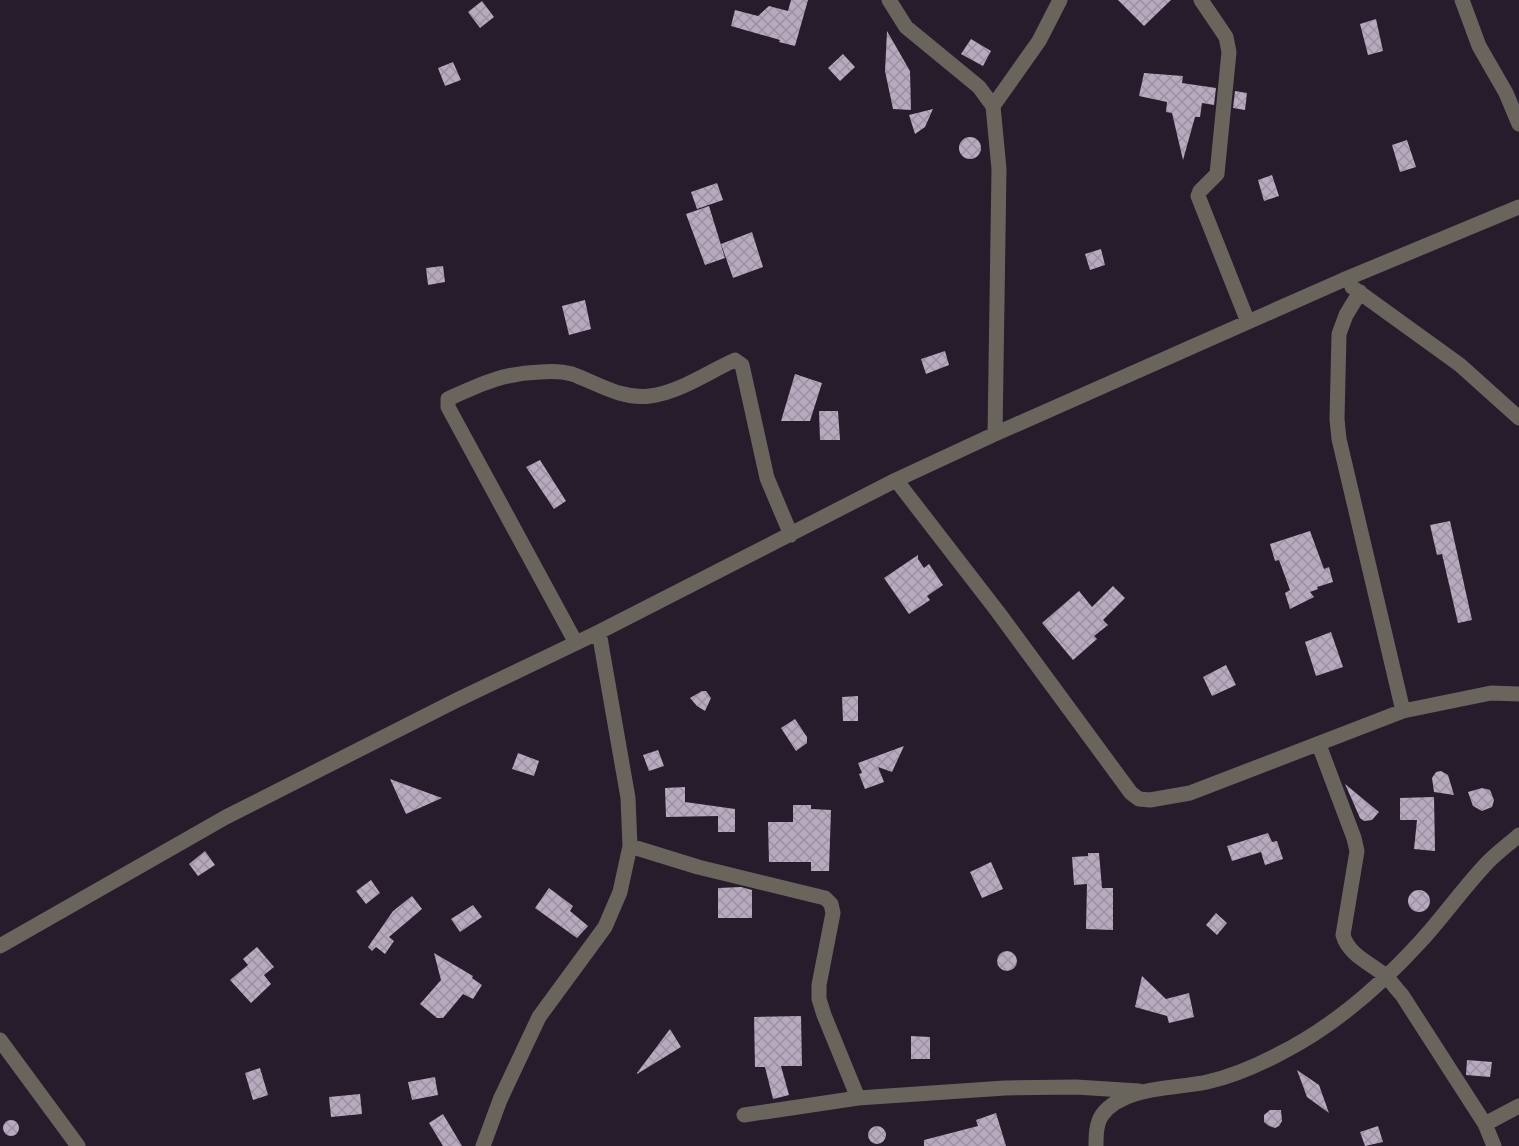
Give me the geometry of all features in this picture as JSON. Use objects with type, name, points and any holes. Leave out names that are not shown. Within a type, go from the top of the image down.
[{"type":"street","points":[[889,0],[906,27],[979,87],[993,106],[999,169],[995,434]]},
{"type":"street","points":[[993,106],[1039,41],[1060,0]]},
{"type":"street","points":[[1201,0],[1226,37],[1229,52],[1217,174],[1198,196],[1248,322]]},
{"type":"street","points":[[1462,0],[1479,46],[1506,93],[1519,124]]},
{"type":"street","points":[[0,946],[226,817],[454,701],[600,632],[896,480],[1343,280],[1519,207]]},
{"type":"street","points":[[1343,280],[1460,365],[1519,418]]},
{"type":"street","points":[[1360,292],[1346,315],[1340,334],[1337,419],[1339,439],[1403,711]]},
{"type":"street","points":[[576,643],[448,407],[448,399],[493,379],[516,373],[547,371],[568,373],[626,396],[651,396],[676,389],[735,360],[742,365],[767,478],[791,534]]},
{"type":"street","points":[[896,480],[998,612],[1131,793],[1139,799],[1150,800],[1190,793],[1403,711],[1491,693],[1519,694]]},
{"type":"street","points":[[483,1146],[500,1100],[539,1017],[605,927],[620,892],[630,846],[628,798],[600,632]]},
{"type":"street","points":[[1319,745],[1357,851],[1343,935],[1346,944],[1354,953],[1387,977],[1408,1005],[1485,1124],[1494,1146]]},
{"type":"street","points":[[744,1115],[858,1098],[1076,1086],[1142,1091],[1206,1082],[1234,1075],[1280,1054],[1325,1028],[1387,977],[1489,862],[1519,835]]},
{"type":"street","points":[[630,846],[698,867],[825,898],[831,904],[833,913],[819,985],[819,999],[858,1098]]},
{"type":"street","points":[[0,1040],[78,1146]]},
{"type":"street","points":[[1096,1146],[1096,1131],[1101,1116],[1118,1102],[1142,1091]]},
{"type":"street","points":[[1485,1124],[1519,1107]]},
{"type":"building","points":[[791,0],[808,0],[795,46],[731,26],[735,10],[758,16],[769,6],[788,11]]},
{"type":"building","points":[[1118,0],[1171,0],[1144,26]]},
{"type":"building","points":[[482,1],[494,17],[480,28],[468,12]]},
{"type":"building","points":[[1376,19],[1383,51],[1368,55],[1360,24]]},
{"type":"building","points":[[887,31],[910,71],[911,110],[893,109],[885,71]]},
{"type":"building","points":[[971,39],[991,51],[983,66],[961,54]]},
{"type":"building","points":[[843,54],[855,67],[840,81],[828,68]]},
{"type":"building","points":[[453,62],[461,80],[445,86],[438,68]]},
{"type":"building","points":[[1144,73],[1183,76],[1182,83],[1216,88],[1214,105],[1202,103],[1200,117],[1195,117],[1183,160],[1172,113],[1166,112],[1167,102],[1139,96]]},
{"type":"building","points":[[1235,91],[1247,93],[1245,110],[1233,108]]},
{"type":"building","points":[[933,109],[925,127],[915,134],[909,115]]},
{"type":"building","points":[[970,137],[980,144],[981,148],[974,158],[970,159],[960,152],[959,148],[966,138]]},
{"type":"building","points":[[1407,140],[1416,167],[1400,172],[1392,145]]},
{"type":"building","points":[[1272,175],[1279,196],[1264,201],[1258,180]]},
{"type":"building","points":[[717,183],[723,200],[697,209],[691,192]]},
{"type":"building","points":[[709,206],[725,258],[705,265],[686,214]]},
{"type":"building","points":[[752,232],[763,267],[733,278],[721,244]]},
{"type":"building","points":[[1101,249],[1105,265],[1090,270],[1085,254]]},
{"type":"building","points":[[443,266],[445,282],[428,285],[426,268]]},
{"type":"building","points":[[585,300],[591,329],[569,335],[562,306]]},
{"type":"building","points":[[945,351],[949,365],[926,374],[921,359]]},
{"type":"building","points":[[795,374],[822,383],[810,421],[781,421]]},
{"type":"building","points":[[819,411],[838,411],[840,440],[820,440]]},
{"type":"building","points":[[540,460],[566,501],[554,509],[526,467]]},
{"type":"building","points":[[1450,521],[1472,620],[1458,623],[1442,554],[1437,555],[1430,525]]},
{"type":"building","points":[[1310,531],[1324,569],[1329,567],[1333,582],[1317,587],[1318,589],[1310,592],[1314,597],[1290,609],[1285,593],[1290,590],[1279,560],[1275,561],[1270,544]]},
{"type":"building","points":[[918,555],[924,568],[929,564],[943,585],[927,596],[930,600],[909,614],[884,578]]},
{"type":"building","points":[[1113,586],[1125,598],[1103,620],[1108,625],[1094,636],[1097,639],[1073,660],[1042,623],[1079,591],[1092,607]]},
{"type":"building","points":[[1331,632],[1343,667],[1316,676],[1305,642]]},
{"type":"building","points":[[1226,665],[1236,685],[1212,696],[1203,677]]},
{"type":"building","points":[[706,691],[711,698],[705,711],[690,698]]},
{"type":"building","points":[[858,696],[858,721],[843,721],[842,697]]},
{"type":"building","points":[[795,719],[807,737],[807,743],[796,751],[781,728]]},
{"type":"building","points":[[904,746],[892,772],[878,767],[884,782],[865,789],[859,774],[862,773],[858,763]]},
{"type":"building","points":[[658,750],[664,766],[649,771],[643,755]]},
{"type":"building","points":[[518,753],[539,761],[534,776],[512,769]]},
{"type":"building","points":[[1441,771],[1448,775],[1454,795],[1434,792],[1432,778],[1436,772]]},
{"type":"building","points":[[390,779],[442,798],[406,814]]},
{"type":"building","points":[[1345,784],[1379,812],[1372,820],[1364,821],[1360,818]]},
{"type":"building","points":[[685,787],[685,802],[735,809],[735,832],[718,832],[718,816],[666,817],[665,788]]},
{"type":"building","points":[[1482,788],[1490,790],[1494,800],[1492,807],[1482,811],[1473,806],[1468,792]]},
{"type":"building","points":[[1434,797],[1435,851],[1414,849],[1417,820],[1400,820],[1400,798]]},
{"type":"building","points":[[793,805],[811,805],[811,809],[831,810],[829,871],[811,871],[811,862],[769,862],[768,822],[793,822]]},
{"type":"building","points":[[1268,833],[1272,842],[1277,841],[1283,859],[1265,865],[1261,852],[1232,861],[1227,846]]},
{"type":"building","points":[[205,851],[215,865],[198,876],[189,864]]},
{"type":"building","points":[[1088,853],[1099,853],[1102,888],[1113,888],[1113,930],[1086,929],[1087,884],[1074,885],[1072,857],[1088,856]]},
{"type":"building","points":[[991,862],[1003,889],[982,898],[970,872]]},
{"type":"building","points":[[371,880],[380,893],[366,904],[356,891]]},
{"type":"building","points":[[741,887],[752,890],[752,918],[718,918],[718,888]]},
{"type":"building","points":[[549,888],[573,906],[570,911],[588,926],[577,938],[535,908]]},
{"type":"building","points":[[1419,890],[1427,893],[1430,901],[1427,909],[1419,912],[1411,909],[1408,901],[1411,893]]},
{"type":"building","points":[[412,896],[422,909],[389,937],[394,941],[385,954],[376,947],[372,951],[368,947],[393,911]]},
{"type":"building","points":[[473,905],[482,917],[460,932],[451,919]]},
{"type":"building","points":[[1216,913],[1227,923],[1217,935],[1206,925]]},
{"type":"building","points":[[257,947],[274,967],[264,975],[271,984],[251,1003],[230,980],[248,965],[243,959]]},
{"type":"building","points":[[1003,951],[1011,951],[1017,957],[1017,965],[1011,971],[1003,971],[997,965],[997,957]]},
{"type":"building","points":[[434,953],[473,976],[472,978],[482,985],[473,999],[463,994],[443,1018],[437,1018],[420,1004],[441,980]]},
{"type":"building","points":[[1142,976],[1166,999],[1189,993],[1194,1017],[1169,1023],[1167,1016],[1135,1007]]},
{"type":"building","points":[[801,1016],[802,1066],[781,1066],[789,1095],[773,1099],[765,1067],[755,1067],[754,1017]]},
{"type":"building","points":[[670,1029],[681,1047],[637,1074],[637,1073]]},
{"type":"building","points":[[911,1036],[930,1037],[930,1059],[911,1059]]},
{"type":"building","points":[[1467,1060],[1492,1062],[1490,1077],[1466,1075]]},
{"type":"building","points":[[260,1068],[268,1095],[253,1100],[245,1073]]},
{"type":"building","points":[[1297,1070],[1319,1085],[1329,1113],[1307,1097]]},
{"type":"building","points":[[435,1077],[438,1095],[412,1100],[408,1082]]},
{"type":"building","points":[[360,1094],[362,1114],[331,1117],[329,1097]]},
{"type":"building","points":[[1270,1110],[1281,1110],[1282,1121],[1275,1128],[1264,1122],[1264,1115]]},
{"type":"building","points":[[996,1113],[1006,1146],[924,1146],[924,1140],[978,1126],[976,1120]]},
{"type":"building","points":[[443,1114],[462,1146],[443,1146],[429,1123]]},
{"type":"building","points":[[8,1120],[14,1120],[19,1128],[17,1134],[8,1136],[3,1131],[3,1125]]},
{"type":"building","points":[[873,1126],[881,1126],[886,1131],[884,1142],[873,1144],[868,1139],[868,1131]]},
{"type":"building","points":[[1378,1126],[1383,1142],[1365,1146],[1360,1132]]}]
